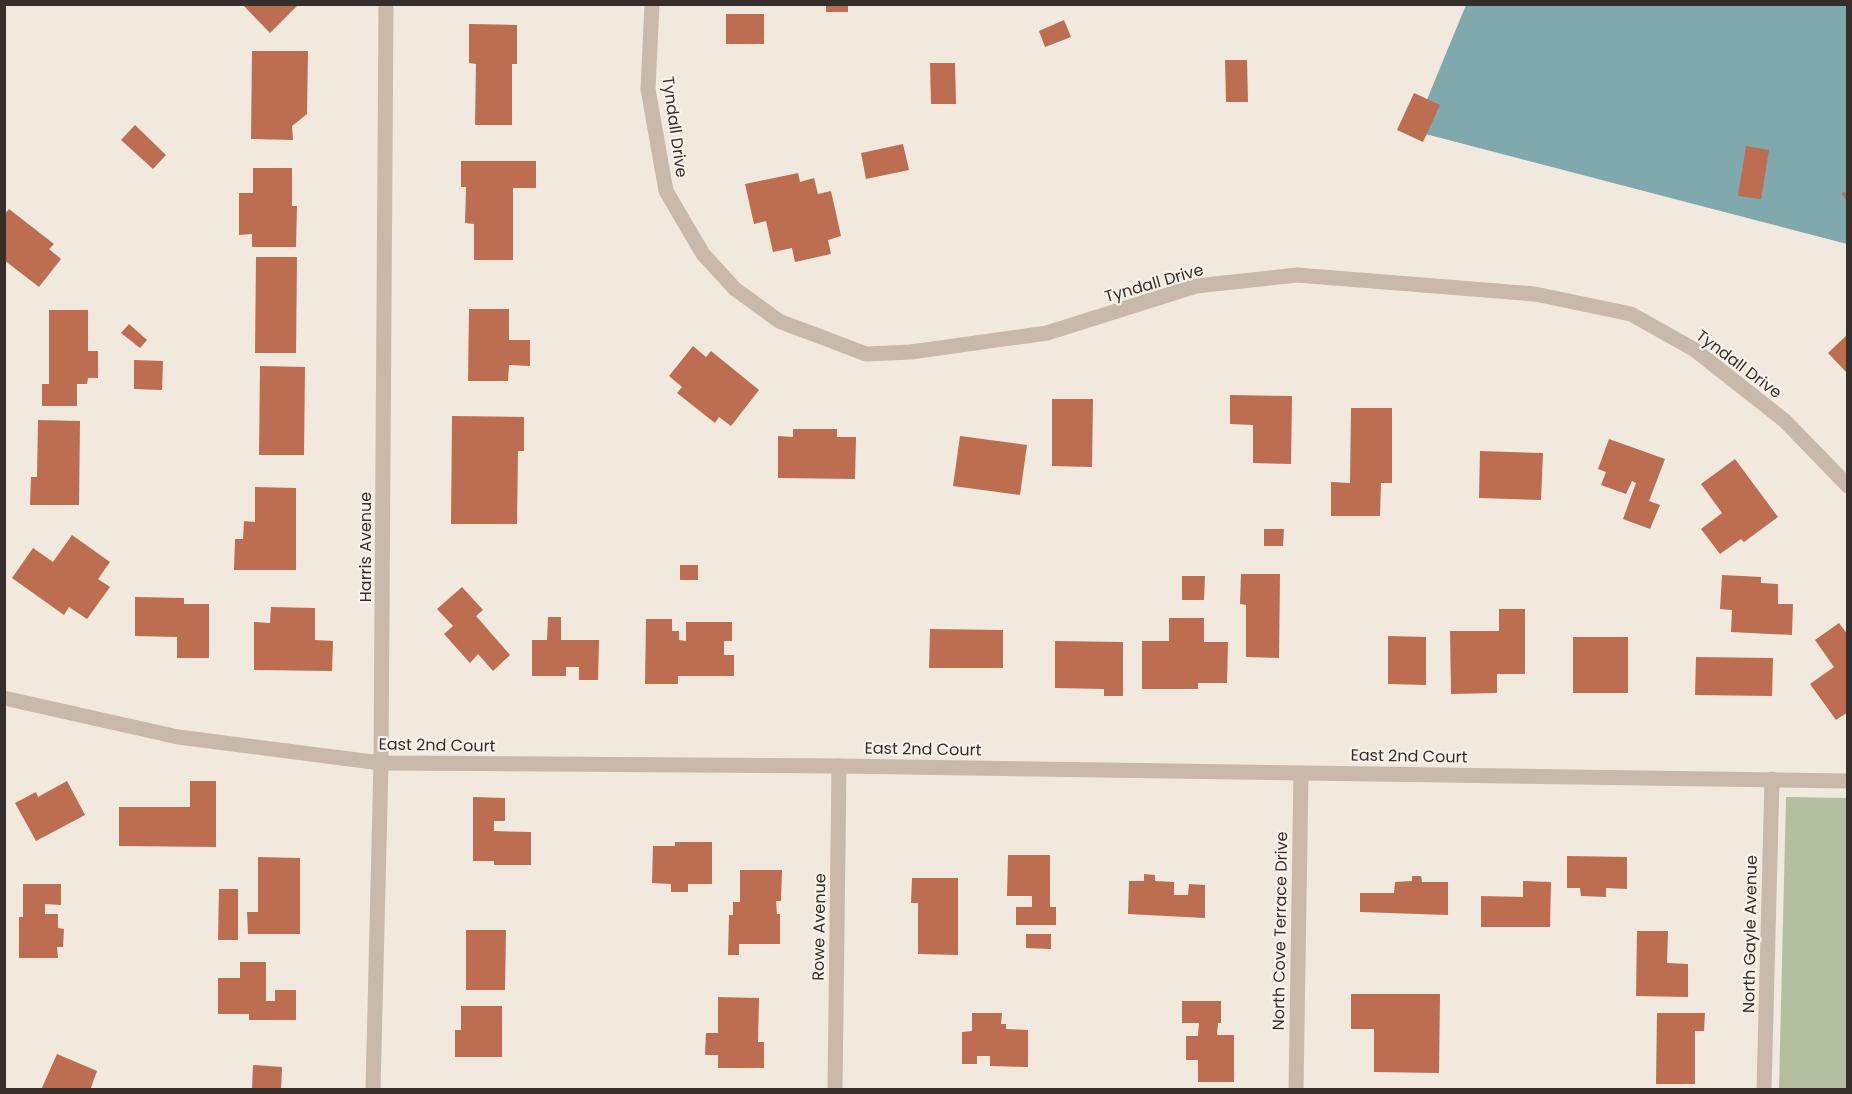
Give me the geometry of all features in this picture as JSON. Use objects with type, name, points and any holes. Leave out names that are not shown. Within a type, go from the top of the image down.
[{"type":"street","name":"Harris Avenue","points":[[373,1089],[381,763],[386,4]]},
{"type":"street","name":"Tyndall Drive","points":[[652,4],[648,89],[666,191],[703,254],[735,289],[779,321],[866,354],[911,352],[1047,333],[1196,286],[1297,275],[1535,294],[1631,314],[1695,350],[1785,421],[1848,486]]},
{"type":"street","name":"East 2nd Court","points":[[4,698],[178,737],[381,763],[839,766],[1848,781]]},
{"type":"street","name":"Rowe Avenue","points":[[835,1089],[839,766]]},
{"type":"street","name":"North Cove Terrace Drive","points":[[1296,1089],[1300,773]]},
{"type":"street","name":"North Gayle Avenue","points":[[1764,1089],[1772,779]]},
{"type":"green space","points":[[1786,797],[1847,798],[1847,1089],[1779,1089]]},
{"type":"water","points":[[1466,5],[1847,5],[1847,244],[1414,131]]},
{"type":"building","points":[[246,4],[299,4],[270,33],[244,6]]},
{"type":"building","points":[[826,5],[848,5],[848,12],[826,12]]},
{"type":"building","points":[[726,14],[764,14],[764,44],[726,44]]},
{"type":"building","points":[[1064,20],[1071,37],[1045,47],[1039,31]]},
{"type":"building","points":[[469,24],[517,25],[517,64],[512,64],[512,125],[475,125],[476,64],[469,63]]},
{"type":"building","points":[[252,51],[308,51],[307,114],[292,126],[293,140],[251,139]]},
{"type":"building","points":[[1225,60],[1247,60],[1248,102],[1226,102]]},
{"type":"building","points":[[930,63],[955,63],[956,104],[931,104]]},
{"type":"building","points":[[1414,93],[1440,105],[1423,142],[1397,130]]},
{"type":"building","points":[[135,125],[166,155],[153,169],[121,140]]},
{"type":"building","points":[[903,144],[909,170],[866,179],[861,153]]},
{"type":"building","points":[[1746,146],[1769,150],[1761,199],[1738,196]]},
{"type":"building","points":[[461,161],[536,161],[536,188],[513,188],[513,260],[474,260],[474,224],[465,223],[466,187],[461,187]]},
{"type":"building","points":[[253,168],[292,168],[292,206],[297,206],[296,247],[252,247],[252,234],[239,235],[239,193],[253,193]]},
{"type":"building","points":[[798,173],[800,182],[814,178],[818,194],[831,191],[841,236],[828,240],[831,254],[795,262],[792,248],[773,252],[766,221],[754,224],[745,184]]},
{"type":"building","points":[[1848,191],[1848,205],[1842,193]]},
{"type":"building","points":[[9,209],[54,244],[49,249],[61,259],[39,287],[4,260],[4,215]]},
{"type":"building","points":[[256,257],[297,257],[296,353],[255,353]]},
{"type":"building","points":[[469,309],[509,309],[509,340],[530,340],[530,366],[509,365],[508,381],[468,381]]},
{"type":"building","points":[[49,310],[88,310],[88,351],[98,351],[98,378],[88,378],[87,384],[77,384],[77,406],[42,406],[42,384],[49,384]]},
{"type":"building","points":[[129,324],[147,340],[140,348],[121,333]]},
{"type":"building","points":[[1848,334],[1848,374],[1828,353]]},
{"type":"building","points":[[693,346],[706,357],[711,351],[759,390],[731,426],[719,417],[715,423],[677,393],[682,387],[669,376]]},
{"type":"building","points":[[134,360],[163,361],[162,390],[134,389]]},
{"type":"building","points":[[260,366],[305,367],[304,455],[259,455]]},
{"type":"building","points":[[1230,395],[1292,396],[1291,464],[1253,463],[1253,425],[1230,424]]},
{"type":"building","points":[[1052,399],[1093,399],[1092,467],[1052,466]]},
{"type":"building","points":[[1351,408],[1392,408],[1392,483],[1381,483],[1380,516],[1331,516],[1331,482],[1350,483]]},
{"type":"building","points":[[452,416],[524,417],[524,451],[518,451],[517,524],[451,524]]},
{"type":"building","points":[[38,420],[80,421],[79,505],[30,505],[31,477],[37,477]]},
{"type":"building","points":[[793,429],[837,429],[837,437],[856,437],[855,479],[778,478],[778,436],[793,437]]},
{"type":"building","points":[[960,436],[1027,445],[1020,495],[953,486]]},
{"type":"building","points":[[1609,439],[1665,459],[1649,501],[1660,505],[1650,529],[1623,519],[1636,483],[1632,481],[1626,494],[1601,485],[1606,472],[1598,469]]},
{"type":"building","points":[[1480,451],[1543,453],[1541,500],[1479,498]]},
{"type":"building","points":[[1735,459],[1778,517],[1744,542],[1741,539],[1720,554],[1701,529],[1722,513],[1701,484]]},
{"type":"building","points":[[255,487],[296,488],[296,570],[234,570],[235,539],[243,539],[244,521],[255,522]]},
{"type":"building","points":[[1264,529],[1284,529],[1283,546],[1264,546]]},
{"type":"building","points":[[72,535],[110,562],[98,579],[110,587],[87,619],[69,607],[64,615],[12,578],[33,548],[53,562]]},
{"type":"building","points":[[680,565],[698,565],[698,580],[680,580]]},
{"type":"building","points":[[1241,574],[1280,574],[1279,658],[1246,657],[1246,605],[1240,604]]},
{"type":"building","points":[[1722,575],[1761,577],[1761,583],[1778,584],[1778,604],[1793,604],[1792,635],[1731,632],[1732,610],[1720,609]]},
{"type":"building","points":[[1182,576],[1205,576],[1204,600],[1182,600]]},
{"type":"building","points":[[462,587],[483,610],[476,616],[510,655],[493,671],[478,654],[470,663],[444,634],[453,626],[437,609]]},
{"type":"building","points":[[135,597],[184,598],[184,604],[209,604],[209,658],[177,658],[177,637],[135,636]]},
{"type":"building","points":[[271,607],[315,608],[315,640],[333,641],[332,671],[254,670],[254,622],[270,623]]},
{"type":"building","points":[[1499,609],[1525,609],[1525,674],[1497,674],[1497,693],[1451,694],[1450,631],[1499,631]]},
{"type":"building","points":[[548,617],[561,617],[561,640],[599,640],[598,680],[579,680],[579,667],[566,667],[566,676],[532,676],[532,640],[547,640]]},
{"type":"building","points":[[1169,618],[1204,618],[1204,642],[1228,642],[1227,683],[1198,683],[1198,689],[1142,689],[1142,641],[1169,641]]},
{"type":"building","points":[[646,619],[672,619],[672,631],[679,631],[679,640],[686,641],[686,622],[732,622],[732,641],[724,641],[724,655],[734,655],[734,676],[678,676],[678,684],[645,684]]},
{"type":"building","points":[[1839,623],[1848,635],[1848,712],[1836,720],[1810,684],[1834,667],[1815,640]]},
{"type":"building","points":[[930,629],[1003,630],[1003,668],[929,668]]},
{"type":"building","points":[[1388,636],[1426,637],[1426,685],[1388,684]]},
{"type":"building","points":[[1573,637],[1628,637],[1628,693],[1573,693]]},
{"type":"building","points":[[1055,641],[1123,642],[1123,696],[1104,696],[1104,689],[1055,688]]},
{"type":"building","points":[[1696,657],[1773,658],[1772,696],[1695,695]]},
{"type":"building","points":[[67,781],[85,815],[36,841],[15,803],[36,792],[38,797]]},
{"type":"building","points":[[190,781],[216,781],[216,847],[119,846],[119,807],[190,807]]},
{"type":"building","points":[[473,797],[505,798],[505,821],[494,821],[494,831],[531,832],[531,865],[494,865],[494,861],[473,861]]},
{"type":"building","points":[[675,842],[712,842],[712,884],[688,884],[688,892],[671,892],[671,884],[652,883],[653,846],[675,846]]},
{"type":"building","points":[[1008,855],[1050,855],[1050,907],[1056,907],[1056,925],[1016,925],[1016,907],[1032,907],[1032,896],[1007,896]]},
{"type":"building","points":[[1567,856],[1627,857],[1627,889],[1606,888],[1606,897],[1581,896],[1580,888],[1567,888]]},
{"type":"building","points":[[258,857],[300,858],[300,934],[248,934],[247,912],[258,912]]},
{"type":"building","points":[[740,870],[782,870],[781,901],[776,901],[777,914],[780,914],[780,944],[739,944],[739,955],[728,955],[729,915],[733,915],[733,902],[740,902]]},
{"type":"building","points":[[1144,874],[1155,875],[1155,881],[1174,882],[1174,895],[1188,895],[1189,884],[1205,885],[1205,918],[1128,914],[1129,881],[1144,881]]},
{"type":"building","points":[[1412,876],[1421,876],[1422,882],[1448,882],[1448,915],[1360,912],[1360,893],[1394,893],[1395,882],[1412,881]]},
{"type":"building","points":[[912,878],[958,878],[958,955],[918,954],[918,903],[911,903]]},
{"type":"building","points":[[1523,881],[1551,882],[1550,927],[1481,927],[1481,896],[1523,897]]},
{"type":"building","points":[[23,884],[61,884],[61,905],[45,904],[45,914],[58,914],[58,928],[64,929],[63,947],[57,947],[58,958],[19,958],[19,917],[23,917]]},
{"type":"building","points":[[219,889],[238,889],[238,940],[218,940]]},
{"type":"building","points":[[466,930],[506,930],[505,990],[466,990]]},
{"type":"building","points":[[1637,931],[1668,931],[1667,963],[1688,964],[1688,997],[1636,996]]},
{"type":"building","points":[[1026,934],[1051,934],[1051,949],[1026,948]]},
{"type":"building","points":[[240,962],[266,962],[266,1001],[275,1001],[275,990],[296,990],[296,1020],[249,1020],[249,1014],[218,1014],[218,978],[240,978]]},
{"type":"building","points":[[1351,994],[1440,994],[1439,1073],[1374,1072],[1374,1029],[1351,1029]]},
{"type":"building","points":[[718,997],[759,998],[758,1042],[764,1042],[764,1068],[718,1068],[718,1055],[705,1055],[706,1033],[718,1033]]},
{"type":"building","points":[[1182,1001],[1221,1001],[1221,1023],[1218,1023],[1217,1035],[1234,1035],[1234,1082],[1198,1082],[1198,1060],[1186,1060],[1186,1036],[1198,1036],[1199,1023],[1182,1023]]},
{"type":"building","points":[[461,1006],[502,1006],[502,1057],[455,1057],[455,1030],[461,1030]]},
{"type":"building","points":[[972,1013],[1002,1013],[1001,1024],[1006,1024],[1006,1029],[1028,1030],[1028,1067],[990,1066],[990,1056],[977,1056],[977,1064],[962,1064],[962,1032],[972,1031]]},
{"type":"building","points":[[1657,1013],[1705,1013],[1704,1031],[1695,1031],[1695,1084],[1656,1084]]},
{"type":"building","points":[[57,1054],[97,1071],[90,1090],[41,1090]]},
{"type":"building","points":[[253,1065],[282,1067],[281,1090],[252,1090]]}]
